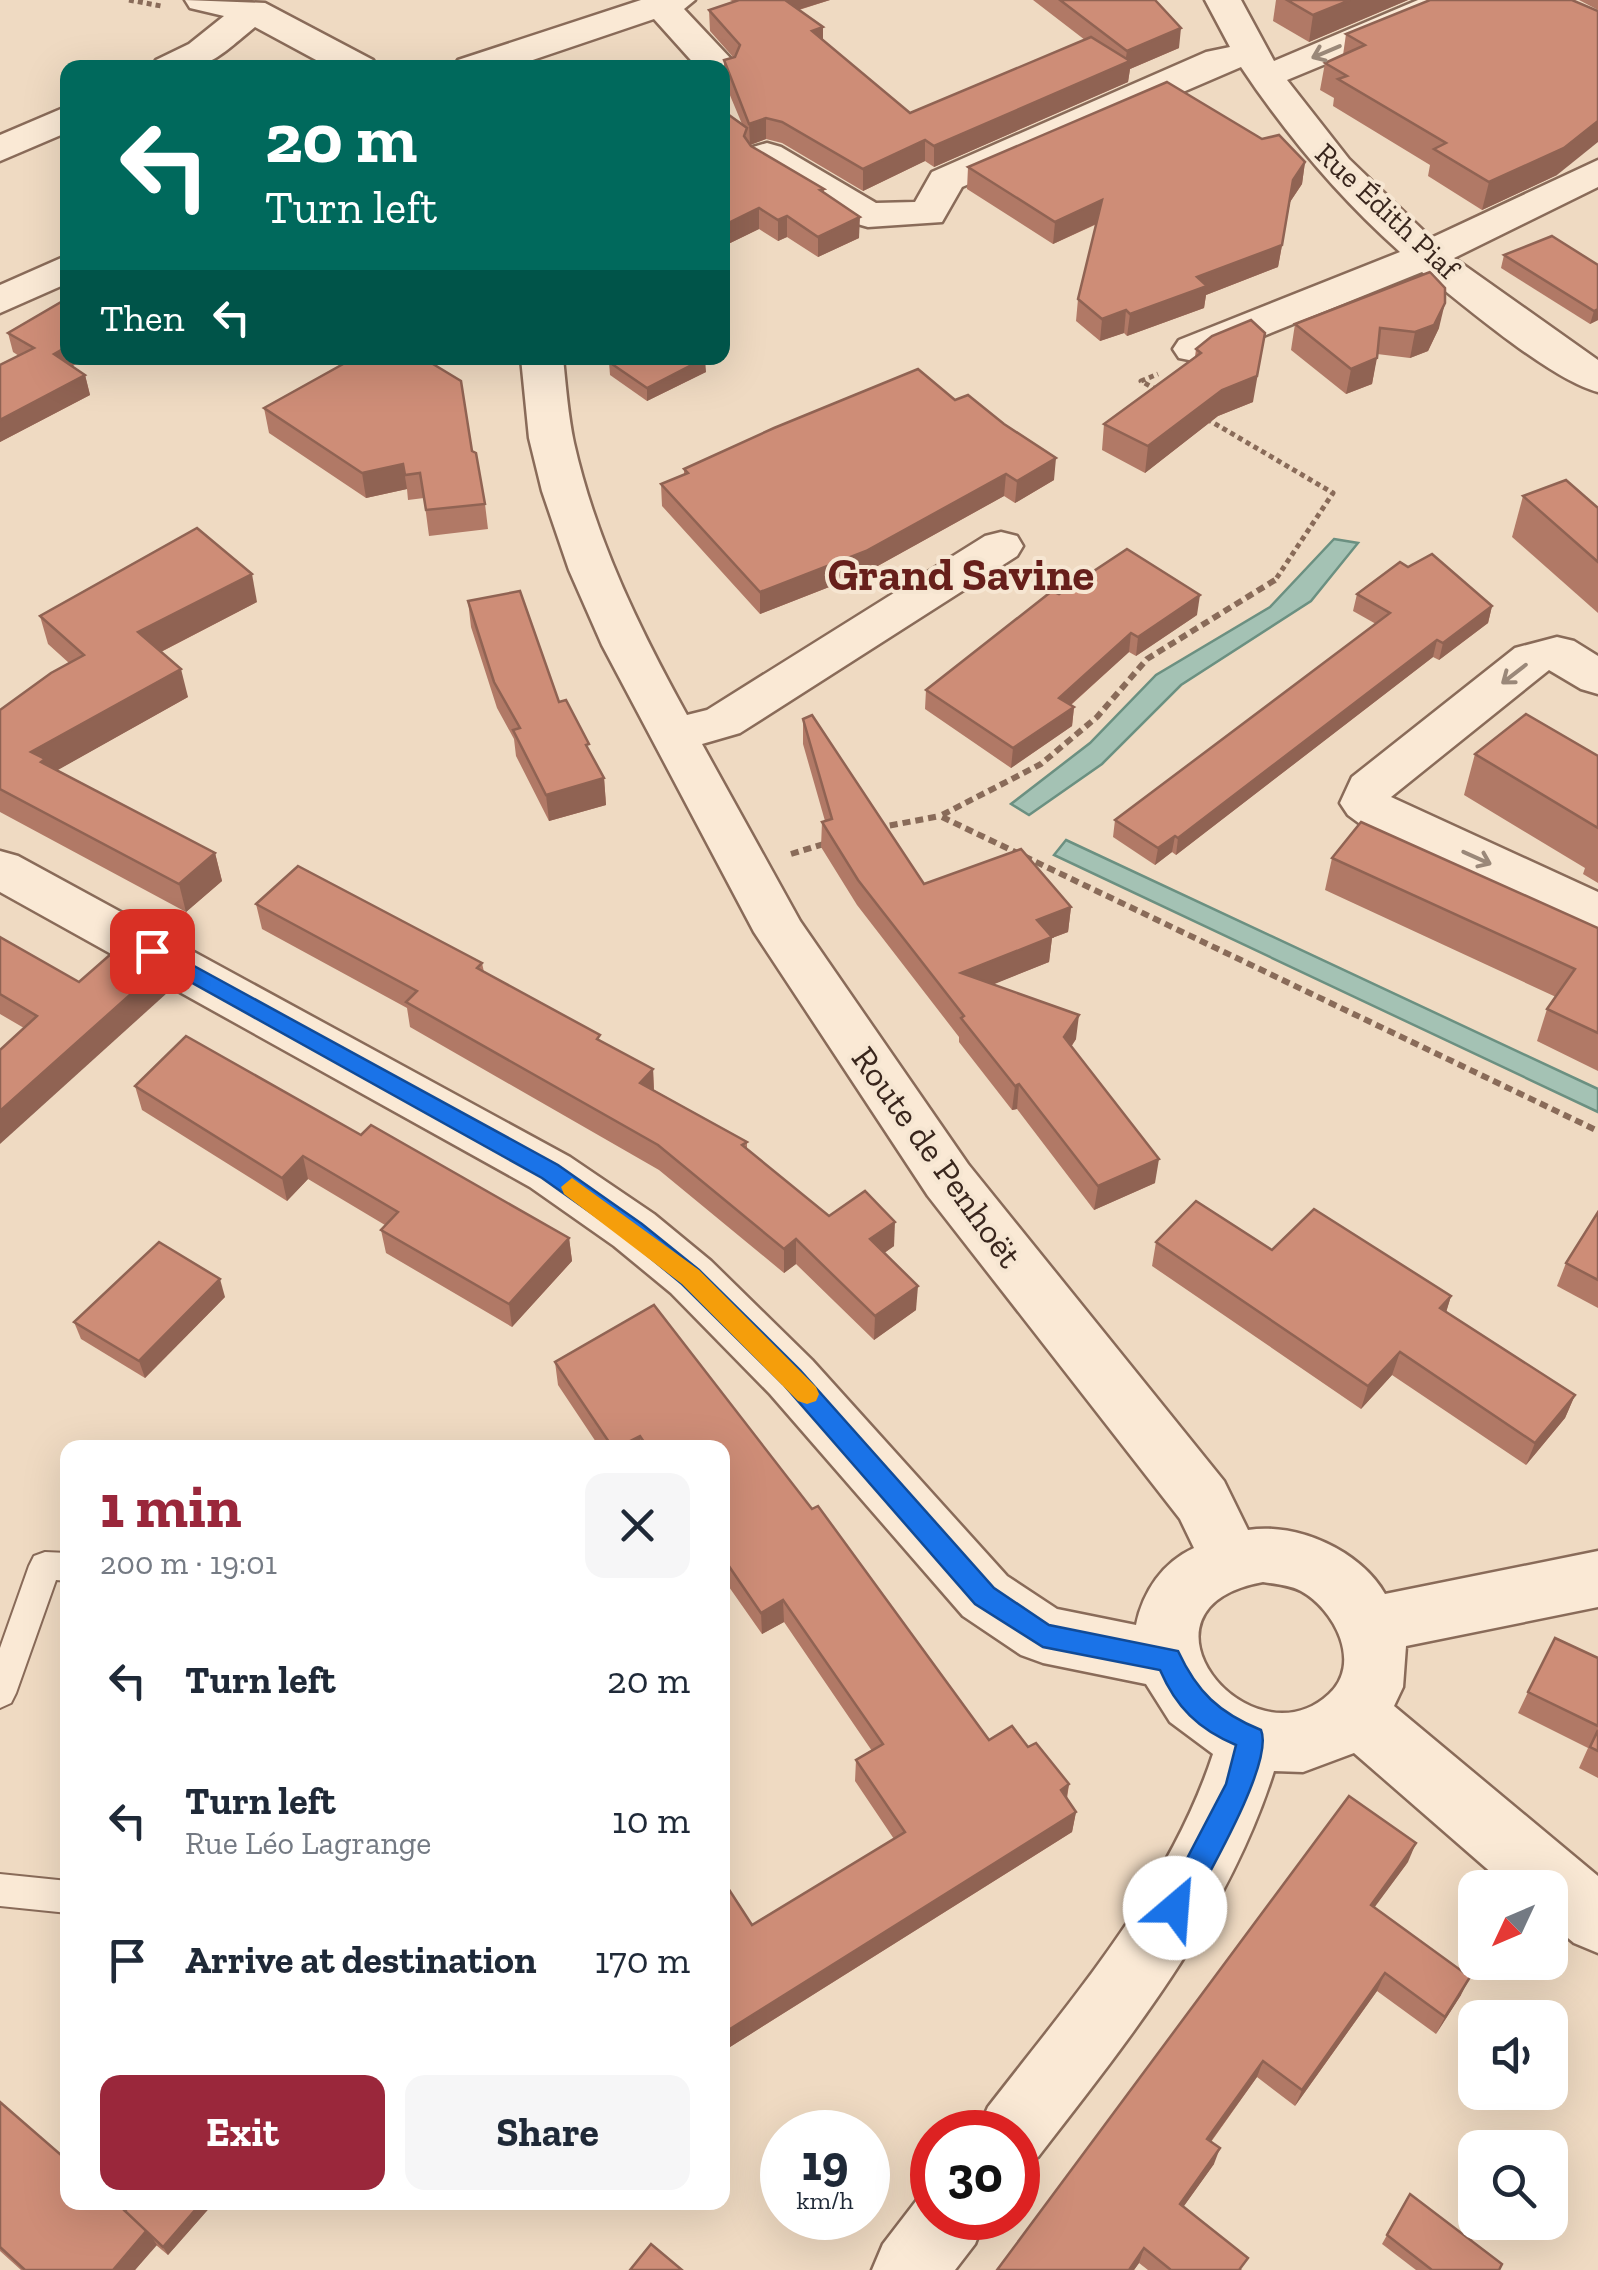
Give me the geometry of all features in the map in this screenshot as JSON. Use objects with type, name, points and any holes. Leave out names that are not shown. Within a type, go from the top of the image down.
[{"type":"street","points":[[203,0],[252,11],[345,60]]},
{"type":"street","name":"Rue Édith Piaf","points":[[1222,0],[1256,64],[1324,158],[1428,254],[1598,378]]},
{"type":"street","points":[[767,154],[868,215],[928,214],[946,180],[1219,60],[1284,70],[1448,0]]},
{"type":"street","points":[[486,60],[569,16],[669,3],[712,60]]},
{"type":"street","points":[[186,60],[202,52],[252,11]]},
{"type":"street","points":[[0,150],[60,121]]},
{"type":"street","points":[[1194,349],[1428,254],[1598,172]]},
{"type":"street","points":[[0,302],[60,271]]},
{"type":"street","name":"Route de Penhoët","points":[[543,365],[551,438],[575,522],[625,645],[780,932],[948,1180],[1202,1500],[1230,1559]]},
{"type":"street","points":[[672,735],[723,722],[1001,546]]},
{"type":"street","points":[[1598,678],[1558,652],[1532,659],[1369,789],[1365,803],[1385,817],[1598,913]]},
{"type":"street","points":[[0,869],[550,1172],[634,1230],[690,1277],[792,1377],[984,1596],[1043,1635],[1169,1660]]},
{"type":"street","points":[[1263,1555],[1296,1561],[1328,1575],[1353,1598],[1370,1625],[1376,1648],[1376,1673],[1369,1695],[1356,1714],[1336,1730],[1310,1740],[1280,1744],[1251,1739],[1222,1727],[1198,1708],[1180,1685],[1169,1660],[1166,1632],[1172,1608],[1186,1586],[1206,1569],[1230,1559],[1263,1555]]},
{"type":"street","points":[[1370,1625],[1598,1579]]},
{"type":"street","points":[[1356,1714],[1598,1920]]},
{"type":"street","points":[[1030,2110],[1160,1939],[1238,1787],[1251,1739]]},
{"type":"street","points":[[909,2270],[932,2240]]},
{"type":"lane","points":[[0,1694],[46,1566],[60,1567]]},
{"type":"lane","points":[[0,1890],[60,1897]]},
{"type":"path","points":[[1173,400],[1141,381],[1187,362],[1194,349]]},
{"type":"path","points":[[875,828],[940,816],[1041,764],[1097,718],[1147,659],[1274,582],[1333,493],[1205,418]]},
{"type":"path","points":[[940,816],[1598,1130]]},
{"type":"path","points":[[787,856],[840,839]]},
{"type":"shaded area","points":[[1334,539],[1358,543],[1311,601],[1181,685],[1102,764],[1029,815],[1011,804],[1090,743],[1156,675],[1270,607]]},
{"type":"shaded area","points":[[1066,840],[1598,1089],[1598,1112],[1054,855]]},
{"type":"building","points":[[739,0],[785,0],[823,27],[812,31],[910,113],[1091,37],[1130,61],[934,146],[925,140],[863,169],[782,122],[766,118],[749,124],[730,75],[730,60],[724,60],[735,57],[740,45],[709,10]]},
{"type":"building","points":[[1060,0],[1155,0],[1181,28],[1127,51]]},
{"type":"building","points":[[1287,0],[1350,0],[1313,15]]},
{"type":"building","points":[[1430,0],[1572,0],[1598,11],[1598,121],[1564,148],[1489,182],[1434,149],[1446,143],[1338,79],[1347,76],[1325,63],[1365,45],[1346,34]]},
{"type":"building","points":[[1167,82],[1262,139],[1279,135],[1305,162],[1293,180],[1282,245],[1197,277],[1207,286],[1130,314],[1126,310],[1102,319],[1078,299],[1102,200],[1055,222],[968,167]]},
{"type":"building","points":[[730,116],[747,128],[744,136],[751,146],[824,189],[820,190],[860,217],[818,237],[787,216],[778,220],[759,208],[730,222]]},
{"type":"building","points":[[1552,236],[1598,265],[1598,309],[1594,311],[1504,255]]},
{"type":"building","points":[[1430,272],[1445,288],[1445,303],[1434,325],[1415,332],[1380,328],[1377,358],[1351,369],[1295,324]]},
{"type":"building","points":[[60,303],[60,351],[54,354],[60,358],[60,365],[70,365],[85,375],[0,420],[0,365],[34,348],[8,333]]},
{"type":"building","points":[[1251,320],[1265,333],[1257,376],[1222,390],[1148,446],[1104,424],[1201,353],[1196,349],[1212,336]]},
{"type":"building","points":[[341,365],[435,365],[461,381],[485,504],[426,510],[420,473],[405,475],[403,464],[362,473],[264,408]]},
{"type":"building","points":[[613,365],[691,365],[647,388]]},
{"type":"building","points":[[918,369],[955,400],[968,395],[1056,458],[1017,481],[1006,474],[866,551],[760,592],[661,484],[688,473],[684,469],[774,428]]},
{"type":"building","points":[[1566,480],[1598,508],[1598,562],[1523,496]]},
{"type":"building","points":[[197,528],[252,574],[138,632],[181,669],[31,752],[45,759],[41,762],[215,853],[179,884],[0,789],[0,710],[51,673],[84,655],[40,616]]},
{"type":"building","points":[[1127,549],[1200,595],[1138,637],[1131,633],[1059,698],[1074,707],[1013,748],[926,690],[1052,591],[1059,594]]},
{"type":"building","points":[[1432,554],[1492,606],[1443,643],[1437,640],[1178,838],[1175,836],[1158,848],[1115,820],[1390,613],[1357,594],[1400,562],[1408,567]]},
{"type":"building","points":[[520,591],[559,702],[566,700],[604,778],[546,795],[513,730],[520,728],[494,682],[468,601]]},
{"type":"building","points":[[1526,714],[1598,756],[1598,828],[1475,754]]},
{"type":"building","points":[[812,715],[924,884],[1021,849],[1071,907],[1037,920],[1052,937],[961,973],[1079,1015],[1064,1037],[1159,1159],[1098,1186],[1019,1084],[1015,1086],[961,1018],[964,1016],[858,880],[822,822],[832,819],[803,719]]},
{"type":"building","points":[[1361,822],[1598,928],[1598,1033],[1547,1009],[1575,969],[1332,858]]},
{"type":"building","points":[[298,866],[482,963],[477,968],[600,1035],[597,1039],[653,1069],[640,1083],[747,1142],[742,1145],[829,1216],[865,1191],[895,1222],[870,1239],[918,1286],[875,1316],[796,1239],[784,1249],[658,1145],[406,1002],[417,991],[256,904]]},
{"type":"building","points":[[0,937],[79,982],[120,946],[160,968],[0,1111],[0,1050],[37,1016],[0,994]]},
{"type":"building","points":[[186,1036],[361,1135],[371,1125],[569,1238],[509,1304],[381,1230],[398,1212],[303,1156],[282,1178],[135,1086]]},
{"type":"building","points":[[1196,1201],[1272,1250],[1314,1209],[1451,1296],[1440,1308],[1575,1395],[1535,1443],[1400,1352],[1368,1386],[1156,1242]]},
{"type":"building","points":[[1598,1212],[1598,1280],[1566,1263]]},
{"type":"building","points":[[159,1242],[220,1279],[139,1361],[74,1322]]},
{"type":"building","points":[[654,1305],[812,1509],[818,1506],[989,1740],[1012,1726],[1028,1747],[1036,1743],[1069,1784],[1061,1790],[1076,1812],[730,2029],[730,1891],[752,1925],[905,1832],[856,1760],[883,1744],[783,1600],[761,1613],[730,1568],[730,1440],[643,1440],[640,1436],[608,1440],[555,1362]]},
{"type":"building","points":[[1555,1638],[1598,1658],[1598,1726],[1528,1692]]},
{"type":"building","points":[[1598,1730],[1598,1751],[1590,1747]]},
{"type":"building","points":[[1349,1796],[1416,1843],[1371,1905],[1458,1968],[1458,1980],[1468,1980],[1445,2017],[1385,1973],[1302,2090],[1263,2061],[1207,2139],[1220,2148],[1180,2204],[1248,2258],[1239,2270],[1171,2270],[1144,2248],[1129,2270],[997,2270],[1019,2240],[1040,2240],[1040,2212]]},
{"type":"building","points":[[0,2102],[60,2154],[60,2210],[124,2210],[147,2230],[113,2270],[25,2270],[0,2247]]},
{"type":"building","points":[[1410,2194],[1458,2231],[1458,2240],[1470,2240],[1502,2264],[1499,2270],[1432,2270],[1387,2235]]},
{"type":"building","points":[[126,2210],[195,2210],[163,2247]]},
{"type":"building","points":[[651,2244],[682,2270],[630,2270]]},
{"type":"slow traffic","points":[[572,1187],[634,1230],[690,1277],[807,1394]]},
{"type":"district","name":"Grand Savine","points":[[961,574]]},
{"type":"route","points":[[152,951],[550,1172],[634,1230],[690,1277],[792,1377],[984,1596],[1043,1635],[1169,1660],[1180,1685],[1198,1708],[1222,1727],[1251,1739],[1238,1787],[1175,1908]]}]
